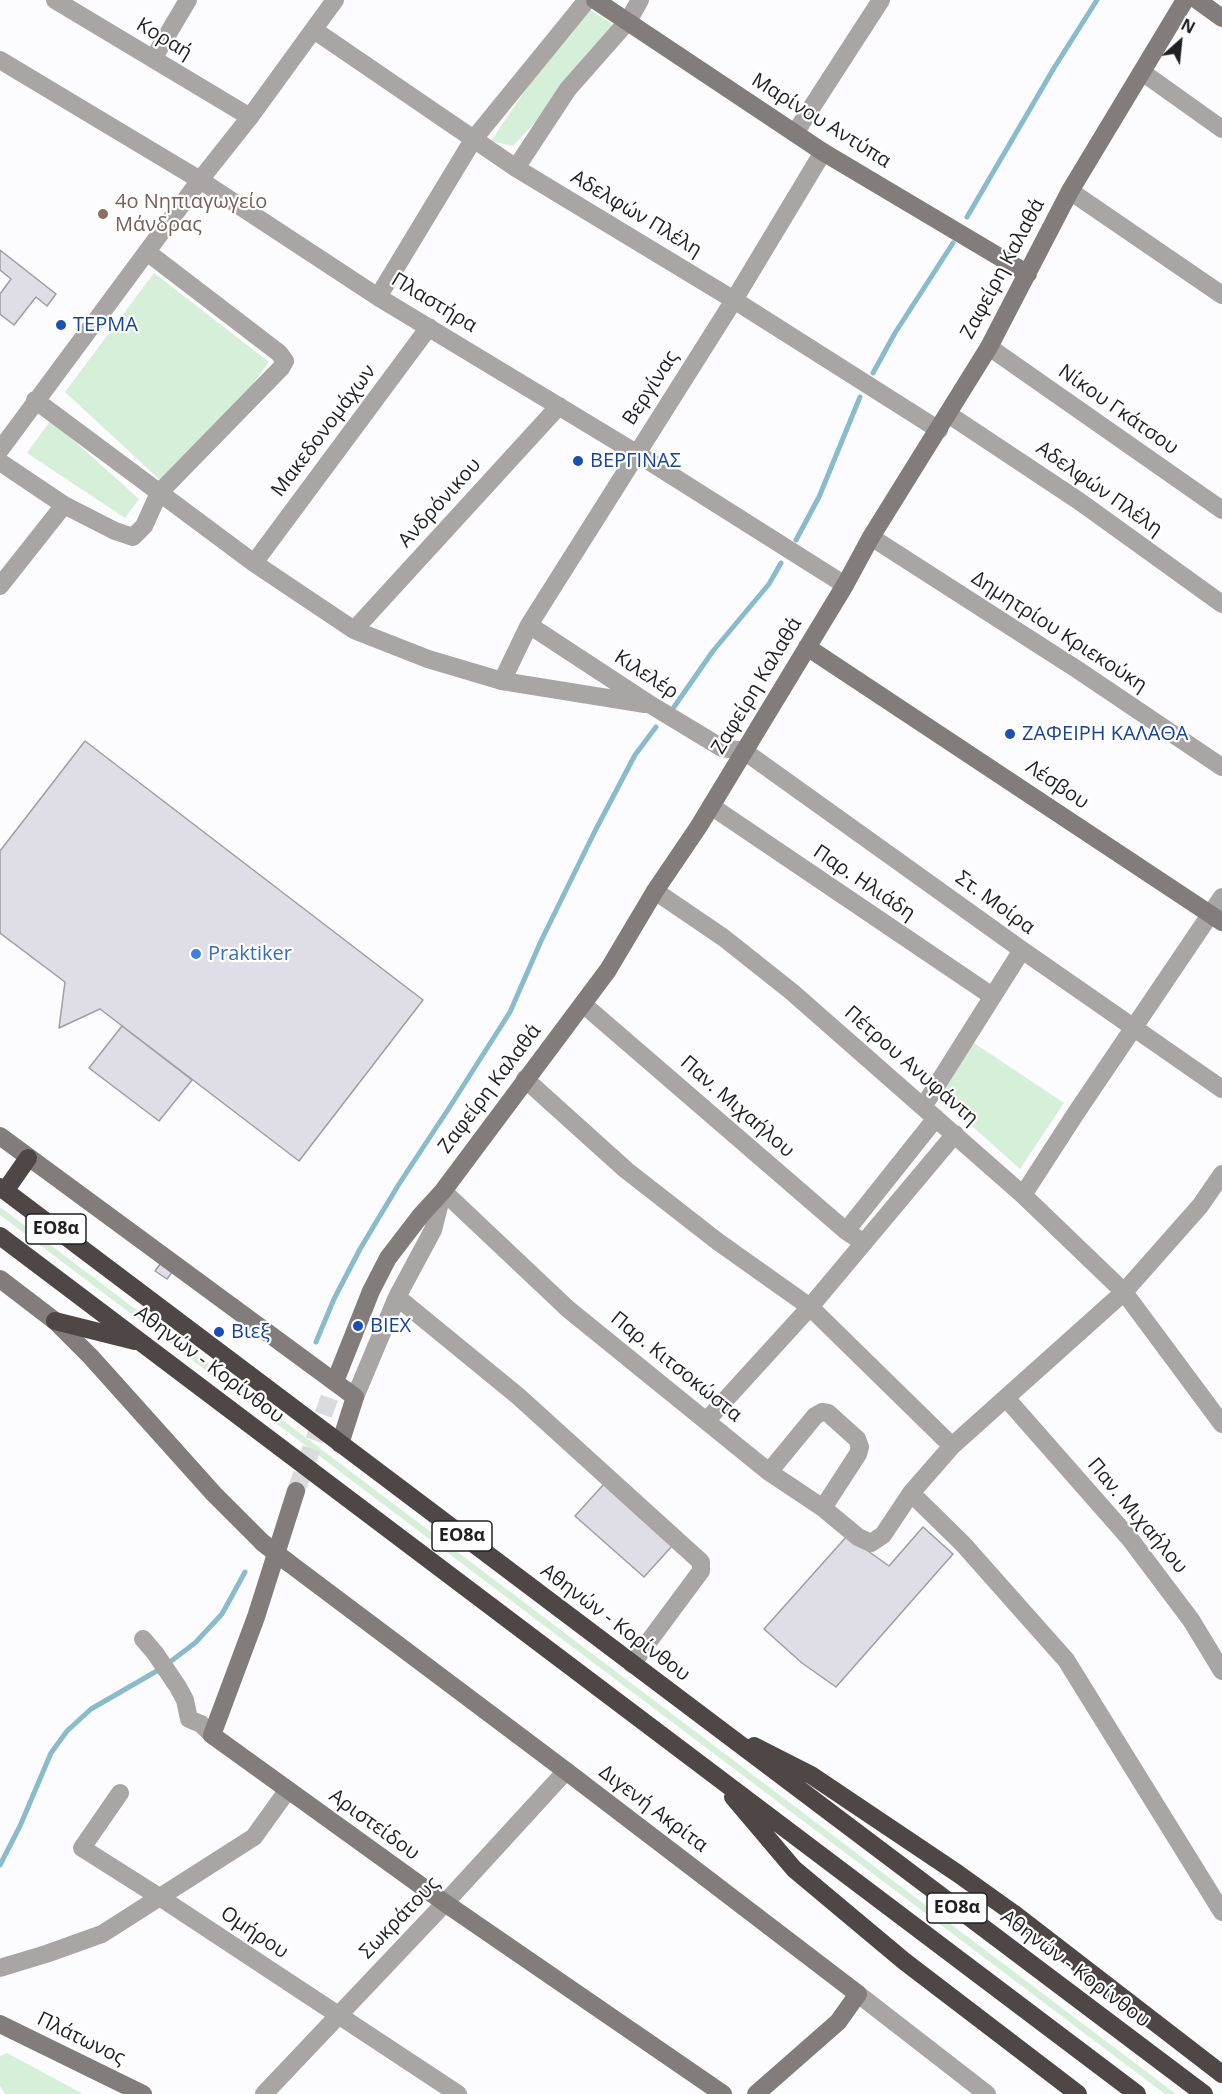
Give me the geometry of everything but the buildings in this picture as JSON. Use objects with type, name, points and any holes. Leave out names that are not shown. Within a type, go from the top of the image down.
[{"type":"highway","points":[[2,1189],[28,1158]]},
{"type":"highway","name":"Αθηνών - Κορίνθου","points":[[2,1189],[1204,2094]]},
{"type":"highway","name":"Αθηνών - Κορίνθου","points":[[0,1236],[1137,2094]]},
{"type":"highway","points":[[55,1321],[142,1343]]},
{"type":"highway","points":[[710,1723],[811,1775],[957,1873],[1013,1913],[1222,2074]]},
{"type":"highway","points":[[710,1771],[794,1869],[904,1961],[1078,2094]]},
{"type":"street","name":"Κοραή","points":[[55,0],[250,117]]},
{"type":"street","points":[[153,59],[188,0]]},
{"type":"street","points":[[0,450],[335,0]]},
{"type":"street","points":[[378,297],[473,140],[587,0]]},
{"type":"street","name":"Μαρίνου Αντύπα","points":[[595,0],[823,152],[1028,274]]},
{"type":"street","points":[[516,168],[568,89],[628,21],[640,0]]},
{"type":"street","points":[[795,133],[881,0]]},
{"type":"street","name":"Ζαφείρη Καλαθά","points":[[338,1374],[371,1291],[388,1258],[443,1191],[608,970],[655,891],[711,806],[871,537],[989,347],[1070,191],[1185,0]]},
{"type":"street","points":[[1197,0],[1222,18]]},
{"type":"street","name":"Αδελφών Πλέλη","points":[[314,30],[516,168],[734,300],[939,430]]},
{"type":"street","name":"Πλαστήρα","points":[[0,60],[200,180],[378,297],[636,453],[844,585]]},
{"type":"street","points":[[1142,72],[1222,129]]},
{"type":"street","name":"Βεργίνας","points":[[502,681],[529,625],[734,300],[823,152]]},
{"type":"street","points":[[1070,191],[1222,295]]},
{"type":"street","points":[[0,462],[64,505],[115,531],[133,537],[144,526],[159,493],[226,427],[281,368],[285,361],[279,353],[147,252]]},
{"type":"street","name":"Μακεδονομάχων","points":[[254,563],[429,327]]},
{"type":"street","name":"Νίκου Γκάτσου","points":[[989,347],[1222,510]]},
{"type":"street","points":[[35,400],[254,563],[354,630],[428,659],[502,681],[651,705]]},
{"type":"street","name":"Ανδρόνικου","points":[[354,630],[559,406]]},
{"type":"street","name":"Αδελφών Πλέλη","points":[[948,414],[1079,501],[1222,604]]},
{"type":"street","points":[[0,586],[64,505]]},
{"type":"street","name":"Δημητρίου Κριεκούκη","points":[[871,537],[1078,670],[1222,767]]},
{"type":"street","name":"Κιλελέρ","points":[[529,625],[651,705],[722,748],[744,751]]},
{"type":"street","name":"Λέσβου","points":[[807,647],[1216,918]]},
{"type":"street","name":"Στ. Μοίρα","points":[[744,751],[1022,950],[1222,1089]]},
{"type":"street","name":"Παρ. Ηλιάδη","points":[[711,806],[992,996]]},
{"type":"street","name":"Πέτρου Ανυφάντη","points":[[655,891],[724,938],[792,992],[1023,1196],[1124,1292],[1222,1424]]},
{"type":"street","points":[[1023,1196],[1133,1028],[1216,918],[1222,897]]},
{"type":"street","points":[[846,1231],[929,1112],[992,996],[1022,950]]},
{"type":"street","name":"Παν. Μιχαήλου","points":[[583,1004],[846,1231],[864,1243]]},
{"type":"street","points":[[525,1079],[626,1170],[717,1241],[810,1307],[952,1446]]},
{"type":"street","points":[[707,1420],[810,1307],[955,1134]]},
{"type":"street","points":[[0,1136],[355,1397]]},
{"type":"street","points":[[1222,1174],[1200,1206],[1124,1292],[952,1446],[911,1493],[963,1544],[1066,1660],[1222,1912]]},
{"type":"street","points":[[340,1444],[355,1397],[397,1298],[433,1230],[443,1191]]},
{"type":"street","name":"Παρ. Κιτσοκώστα","points":[[443,1191],[568,1309],[769,1472],[824,1508],[858,1537],[871,1543],[883,1535],[911,1493]]},
{"type":"street","name":"Διγενή Ακρίτα","points":[[0,1279],[55,1321],[91,1357],[214,1494],[263,1543],[566,1771],[987,2094]]},
{"type":"street","points":[[397,1298],[518,1396],[701,1562],[700,1571],[632,1664]]},
{"type":"street","name":"Παν. Μιχαήλου","points":[[1006,1398],[1137,1548],[1191,1620],[1222,1671]]},
{"type":"street","points":[[769,1472],[815,1416],[822,1412],[828,1413],[857,1439],[860,1447],[858,1454],[824,1508]]},
{"type":"street","points":[[149,1646],[173,1679],[184,1700],[189,1719],[201,1724],[212,1735],[256,1617],[296,1491]]},
{"type":"street","name":"Αριστείδου","points":[[212,1735],[445,1903],[723,2094]]},
{"type":"street","name":"Σωκράτους","points":[[264,2094],[566,1771]]},
{"type":"street","points":[[0,1968],[102,1934],[254,1838],[287,1791]]},
{"type":"street","name":"Ομήρου","points":[[120,1793],[82,1848],[458,2094]]},
{"type":"street","points":[[756,2094],[838,2022],[858,1994]]},
{"type":"street","name":"Πλάτωνος","points":[[0,2024],[142,2094]]},
{"type":"green space","points":[[583,5],[621,30],[513,146],[491,141]]},
{"type":"green space","points":[[154,273],[269,362],[224,423],[160,480],[65,392]]},
{"type":"green space","points":[[51,420],[139,499],[125,518],[27,453]]},
{"type":"green space","points":[[974,1043],[1064,1103],[1020,1169],[937,1095]]},
{"type":"green space","points":[[0,1207],[1176,2094],[1165,2094],[0,1215]]},
{"type":"green space","points":[[7,2053],[83,2094],[5,2094],[0,2086],[0,2056]]},
{"type":"waterway","points":[[967,217],[1054,68],[1097,0]]},
{"type":"waterway","points":[[873,373],[895,333],[953,243]]},
{"type":"waterway","points":[[796,540],[819,497],[860,397]]},
{"type":"waterway","points":[[674,707],[713,651],[769,584],[781,563]]},
{"type":"waterway","points":[[316,1342],[334,1299],[360,1249],[399,1184],[510,1012],[541,941],[595,831],[635,755],[656,727]]},
{"type":"waterway","points":[[0,1865],[20,1826],[51,1753],[67,1731],[91,1709],[162,1668],[195,1643],[222,1614],[245,1572]]},
{"type":"tunnel","points":[[296,1491],[338,1374]]},
{"type":"place","name":"4ο Νηπιαγωγείο Μάνδρας","points":[[103,214]]},
{"type":"place","name":"ΤΕΡΜΑ","points":[[61,325]]},
{"type":"place","name":"ΒΕΡΓΙΝΑΣ","points":[[578,461]]},
{"type":"place","name":"ΖΑΦΕΙΡΗ ΚΑΛΑΘΑ","points":[[1010,734]]},
{"type":"place","name":"Praktiker","points":[[196,954]]},
{"type":"place","name":"ΒΙΕΧ","points":[[358,1326]]},
{"type":"place","name":"Βιεξ","points":[[219,1332]]}]
